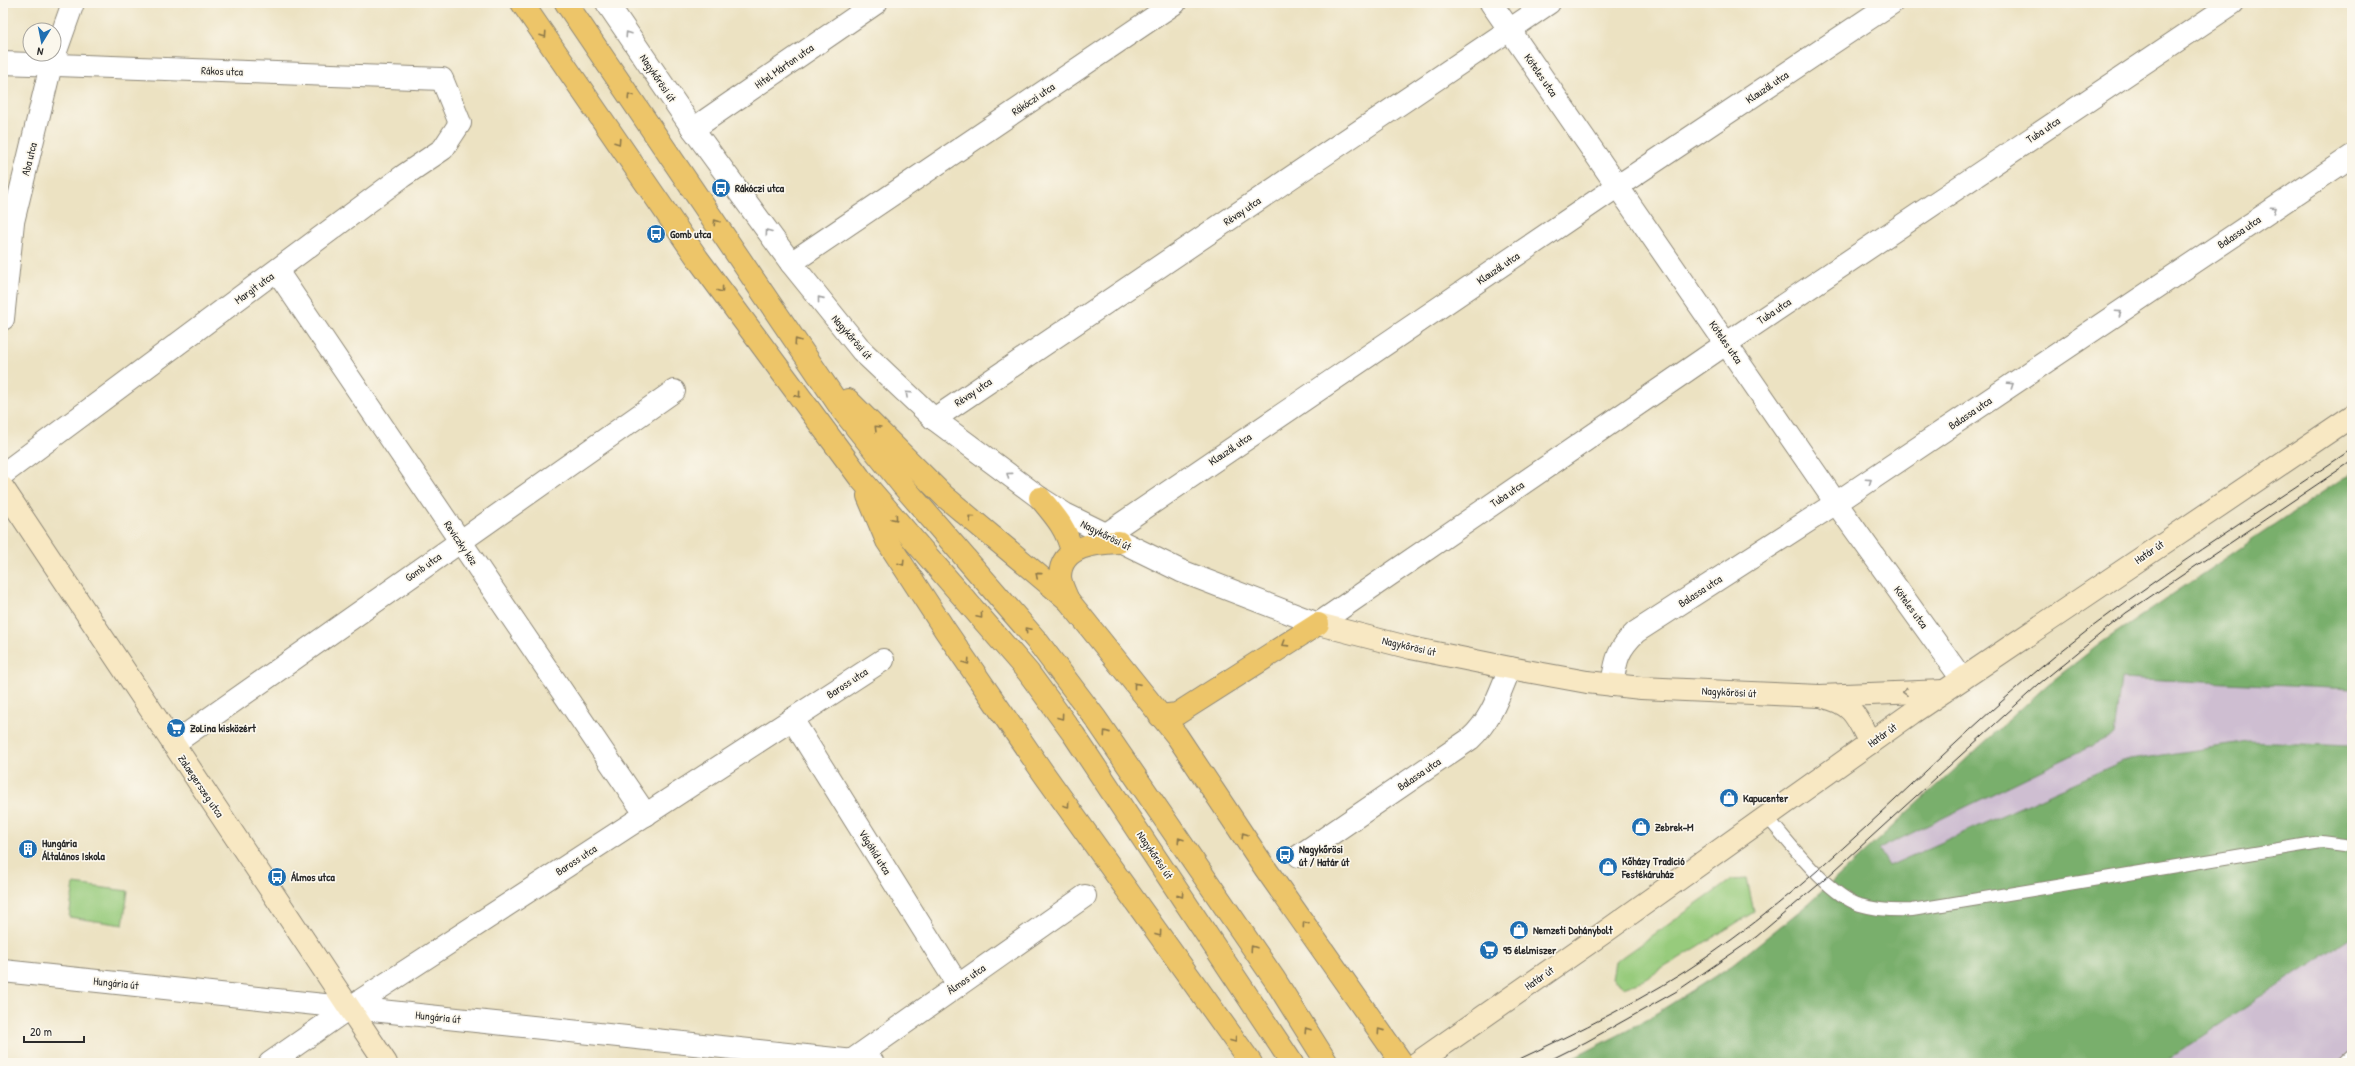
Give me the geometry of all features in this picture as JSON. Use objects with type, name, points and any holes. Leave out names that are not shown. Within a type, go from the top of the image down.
[{"type":"main road","name":"Nagykőrösi út","points":[[522,3],[698,259],[860,478],[1028,672],[1074,735],[1252,1000],[1292,1063]]},
{"type":"main road","points":[[566,3],[844,412],[876,453],[1042,647],[1114,745],[1275,980],[1328,1063]]},
{"type":"main road","points":[[819,374],[858,408],[944,496],[1068,600],[1177,736],[1265,868],[1402,1063]]},
{"type":"main road","name":"Határ út","points":[[1418,1063],[1944,691],[2352,416]]},
{"type":"main road","points":[[860,478],[887,541],[945,630],[1044,774],[1251,1063]]},
{"type":"main road","name":"Zalaegerszeg utca","points":[[3,488],[386,1063]]},
{"type":"main road","points":[[1040,498],[1064,526],[1069,536],[1072,552]]},
{"type":"main road","points":[[1068,600],[1060,576],[1064,564],[1072,552],[1094,543],[1112,538]]},
{"type":"main road","name":"Nagykőrösi út","points":[[1318,624],[1411,648],[1510,668],[1612,685],[1820,696]]},
{"type":"main road","points":[[1160,716],[1177,714],[1318,624]]},
{"type":"main road","points":[[1820,696],[1944,691]]},
{"type":"main road","points":[[1820,696],[1837,700],[1848,706],[1856,716],[1870,743]]},
{"type":"street","name":"Aba utca","points":[[3,319],[13,222],[52,65],[73,3]]},
{"type":"street","name":"Nagykőrösi út","points":[[607,3],[693,129],[791,263],[862,351],[934,419],[1040,498],[1112,538],[1215,585],[1318,624]]},
{"type":"street","name":"Hitel Márton utca","points":[[693,129],[876,3]]},
{"type":"street","name":"Rákóczi utca","points":[[791,263],[1175,3]]},
{"type":"street","name":"Köteles utca","points":[[1491,3],[1836,503],[1962,679]]},
{"type":"street","name":"Révay utca","points":[[934,419],[1549,3]]},
{"type":"street","name":"Klauzál utca","points":[[1112,538],[1618,186],[1892,3]]},
{"type":"street","name":"Tuba utca","points":[[1318,624],[1727,343],[2233,3]]},
{"type":"street","name":"Rákos utca","points":[[3,63],[442,79]]},
{"type":"street","name":"Margit utca","points":[[3,474],[403,176],[443,149],[460,123],[442,79]]},
{"type":"street","name":"Balassa utca","points":[[1612,685],[1616,659],[1622,645],[1636,632],[1836,503],[2352,156]]},
{"type":"street","name":"Reviczky köz","points":[[277,271],[646,815]]},
{"type":"street","name":"Gomb utca","points":[[173,744],[460,540],[674,391]]},
{"type":"street","name":"Baross utca","points":[[270,1063],[349,1008],[882,660]]},
{"type":"street","name":"Balassa utca","points":[[1299,856],[1470,738],[1479,730],[1494,708],[1510,668]]},
{"type":"street","name":"Vágóhíd utca","points":[[792,719],[958,985]]},
{"type":"street","name":"Álmos utca","points":[[849,1062],[1085,896]]},
{"type":"street","name":"Hungária út","points":[[3,971],[849,1062],[873,1063]]},
{"type":"lane","points":[[1767,817],[1814,871],[1845,897],[1859,904],[1892,911],[1912,910],[2321,842],[2352,846]]},
{"type":"lane","points":[[2344,1063],[2352,1055]]},
{"type":"shaded area","points":[[2121,678],[2352,689],[2352,746],[2249,742],[2123,761],[1889,866],[1879,849],[2114,735]]},
{"type":"shaded area","points":[[2352,936],[2352,1063],[2162,1063]]},
{"type":"green space","points":[[2352,472],[2352,689],[2121,678],[2114,735],[1879,849],[1889,866],[2123,761],[2249,742],[2352,746],[2352,936],[2162,1063],[1564,1063],[1636,1026],[1731,966],[1808,904],[2047,685],[2101,643]]},
{"type":"green space","points":[[1747,879],[1754,912],[1644,980],[1623,987],[1612,978],[1615,962],[1731,880]]},
{"type":"green space","points":[[74,884],[128,891],[123,925],[69,917]]},
{"type":"tram line","points":[[1511,1063],[1638,1000],[1686,971],[1756,922],[1843,848],[1969,731],[2055,656],[2127,601],[2164,575],[2352,449]]},
{"type":"tram line","points":[[1544,1063],[1586,1042],[1677,991],[1756,937],[1824,880],[2039,684],[2126,613],[2352,461]]},
{"type":"place","name":"Rákóczi utca","points":[[721,188]]},
{"type":"place","name":"Gomb utca","points":[[656,234]]},
{"type":"place","name":"ZoLina kisközért","points":[[176,728]]},
{"type":"place","name":"Kapucenter","points":[[1729,798]]},
{"type":"place","name":"Zebrek-M","points":[[1641,827]]},
{"type":"place","name":"Hungária Általános Iskola","points":[[28,849]]},
{"type":"place","name":"Nagykőrösi út / Határ út","points":[[1285,855]]},
{"type":"place","name":"Kőházy Tradíció Festékáruház","points":[[1608,867]]},
{"type":"place","name":"Álmos utca","points":[[277,877]]},
{"type":"place","name":"Nemzeti Dohánybolt","points":[[1519,930]]},
{"type":"place","name":"95 élelmiszer","points":[[1489,950]]}]
